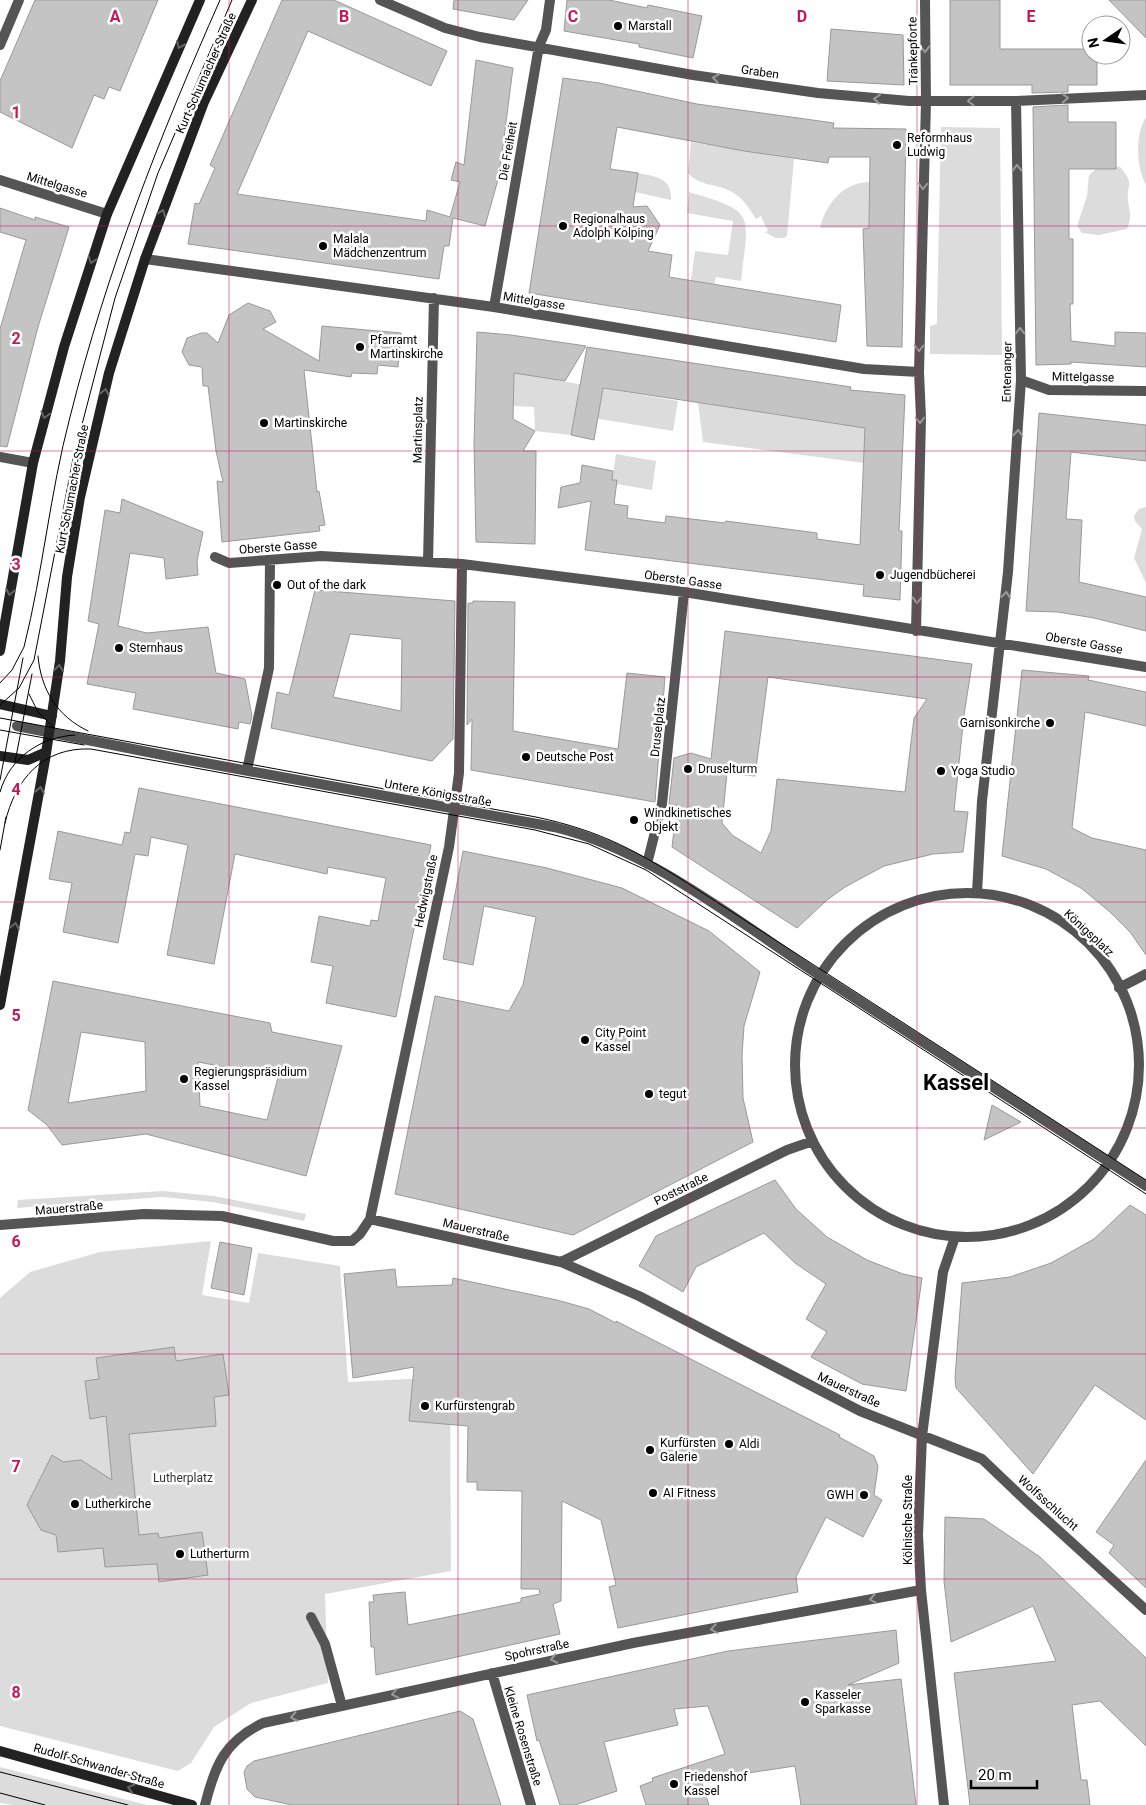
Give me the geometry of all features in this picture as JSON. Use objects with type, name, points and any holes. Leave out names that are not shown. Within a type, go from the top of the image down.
[{"type":"main road","points":[[0,651],[33,463],[64,347],[107,214],[200,0]]},
{"type":"main road","name":"Kurt-Schumacher-Straße","points":[[0,1005],[52,716],[67,577],[80,497],[109,373],[145,259],[204,102],[252,0]]},
{"type":"main road","points":[[0,704],[52,716]]},
{"type":"main road","points":[[0,756],[28,760],[46,752]]},
{"type":"main road","name":"Rudolf-Schwander-Straße","points":[[0,1751],[192,1805]]},
{"type":"street","points":[[0,45],[19,0]]},
{"type":"street","name":"Graben","points":[[380,0],[445,28],[480,37],[539,46],[693,75],[811,92],[926,102],[1016,101],[1146,95]]},
{"type":"street","name":"Die Freiheit","points":[[494,307],[539,46],[546,30],[550,0]]},
{"type":"street","name":"Tränkepforte","points":[[924,0],[926,102]]},
{"type":"street","name":"Entenanger","points":[[977,893],[982,801],[1008,572],[1021,380],[1016,101]]},
{"type":"street","points":[[916,631],[921,418],[919,372],[926,102]]},
{"type":"street","name":"Mittelgasse","points":[[0,180],[107,214]]},
{"type":"street","name":"Mittelgasse","points":[[145,259],[494,307],[864,369],[919,372]]},
{"type":"street","name":"Martinsplatz","points":[[428,562],[434,298]]},
{"type":"street","name":"Mittelgasse","points":[[1021,380],[1048,390],[1146,391]]},
{"type":"street","points":[[0,457],[33,463]]},
{"type":"street","name":"Oberste Gasse","points":[[215,557],[229,563],[321,556],[462,564],[684,592],[916,631],[1146,666]]},
{"type":"street","points":[[247,770],[269,668],[270,560]]},
{"type":"street","name":"Hedwigstraße","points":[[370,1219],[408,1032],[449,847],[459,773],[462,564]]},
{"type":"street","name":"Druselplatz","points":[[647,864],[662,804],[684,592]]},
{"type":"street","name":"Untere Königsstraße","points":[[17,726],[571,832],[609,844],[647,864],[820,976]]},
{"type":"street","name":"Königsplatz","points":[[977,893],[1026,902],[1057,918],[1108,967],[1119,988],[1134,1026],[1138,1068],[1134,1104],[1126,1134],[1110,1162],[1090,1185],[1064,1208],[1036,1223],[1005,1234],[955,1237],[919,1231],[886,1218],[850,1191],[832,1172],[813,1141],[801,1111],[797,1088],[796,1048],[802,1016],[820,976],[850,938],[891,910],[938,895],[977,893]]},
{"type":"street","points":[[1119,988],[1146,974]]},
{"type":"street","points":[[820,976],[1146,1186]]},
{"type":"street","name":"Poststraße","points":[[561,1262],[787,1150],[813,1141]]},
{"type":"street","name":"Mauerstraße","points":[[0,1225],[144,1214],[222,1216],[333,1241],[352,1241],[360,1234],[370,1219],[561,1262],[639,1296],[860,1411],[922,1436]]},
{"type":"street","name":"Kölnische Straße","points":[[944,1805],[921,1590],[918,1535],[922,1436],[942,1272],[955,1237]]},
{"type":"street","name":"Wolfsschlucht","points":[[922,1436],[982,1459],[1026,1502],[1146,1610]]},
{"type":"street","name":"Spohrstraße","points":[[205,1805],[209,1789],[226,1750],[244,1732],[263,1723],[633,1643],[921,1590]]},
{"type":"street","points":[[311,1617],[325,1644],[342,1706]]},
{"type":"street","name":"Kleine Rosenstraße","points":[[492,1673],[531,1805]]},
{"type":"green space","points":[[1146,117],[1146,185],[1140,169],[1138,151],[1140,132]]},
{"type":"green space","points":[[941,127],[1000,128],[1002,355],[930,354],[930,326],[937,324]]},
{"type":"green space","points":[[691,142],[794,159],[787,236],[775,238],[765,232],[768,231],[761,216],[756,219],[746,204],[736,194],[698,181],[688,173]]},
{"type":"green space","points":[[1101,165],[1120,167],[1128,178],[1129,225],[1127,229],[1099,235],[1082,233],[1077,226],[1087,196],[1089,175]]},
{"type":"green space","points":[[638,173],[657,177],[666,182],[671,192],[671,200],[635,192]]},
{"type":"green space","points":[[869,182],[869,228],[820,228],[826,211],[837,196],[851,186]]},
{"type":"green space","points":[[689,192],[727,205],[738,211],[744,219],[746,242],[741,281],[716,277],[714,285],[691,281],[695,251],[728,255],[733,221],[687,213]]},
{"type":"green space","points":[[514,373],[678,401],[673,431],[575,415],[571,435],[535,431],[534,407],[513,406]]},
{"type":"green space","points":[[698,403],[844,425],[871,421],[864,463],[703,442]]},
{"type":"green space","points":[[616,454],[656,461],[652,490],[617,484],[617,481],[612,480]]},
{"type":"green space","points":[[1146,507],[1146,583],[1134,558],[1142,529],[1135,521],[1134,516],[1139,509]]},
{"type":"green space","points":[[163,1191],[214,1196],[306,1214],[304,1221],[213,1202],[162,1197],[17,1208],[18,1200]]},
{"type":"green space","name":"Lutherplatz","points":[[211,1241],[202,1295],[249,1303],[258,1253],[340,1266],[348,1382],[450,1377],[451,1571],[325,1594],[328,1683],[251,1703],[214,1727],[191,1763],[178,1771],[0,1726],[0,1298],[30,1272],[100,1252]]},
{"type":"green space","points":[[0,1767],[147,1805],[14,1805],[0,1803]]},
{"type":"building","points":[[35,0],[158,0],[120,91],[109,87],[104,99],[94,95],[72,148],[0,112],[0,81]]},
{"type":"building","points":[[282,0],[334,0],[447,51],[431,86],[308,31],[237,194],[426,221],[427,210],[450,217],[460,182],[451,180],[456,162],[464,165],[476,60],[513,68],[499,176],[485,226],[453,218],[449,246],[444,246],[439,279],[188,244],[195,203],[199,204],[215,168],[210,165]]},
{"type":"building","points":[[454,0],[528,0],[514,20],[453,9]]},
{"type":"building","points":[[567,0],[609,0],[647,8],[648,5],[702,16],[693,58],[639,47],[639,44],[564,31]]},
{"type":"building","points":[[950,0],[1000,0],[1000,49],[1081,49],[1081,65],[1097,65],[1097,85],[1068,85],[1068,92],[1032,93],[1032,85],[950,85]]},
{"type":"building","points":[[1109,0],[1146,0],[1146,38],[1131,23],[1131,15],[1124,15]]},
{"type":"building","points":[[831,29],[903,35],[904,85],[827,81]]},
{"type":"building","points":[[563,78],[599,83],[697,104],[834,123],[833,128],[906,129],[902,347],[867,346],[863,229],[869,228],[870,157],[829,157],[828,163],[744,151],[617,127],[610,169],[638,173],[633,207],[647,206],[660,225],[648,251],[672,255],[669,277],[841,305],[836,342],[529,293]]},
{"type":"building","points":[[1068,105],[1068,122],[1116,122],[1116,169],[1069,169],[1069,239],[1073,239],[1073,304],[1070,304],[1071,341],[1115,346],[1115,332],[1146,333],[1146,367],[1071,362],[1071,364],[1036,365],[1033,107]]},
{"type":"building","points":[[0,208],[35,220],[35,217],[69,227],[38,327],[7,447],[0,446],[0,329],[26,240],[0,232]]},
{"type":"building","name":"Martinskirche","points":[[248,303],[270,311],[276,322],[263,329],[319,361],[322,326],[401,333],[398,367],[378,365],[377,374],[352,373],[351,377],[304,370],[317,492],[319,491],[325,525],[319,526],[320,531],[222,542],[217,481],[223,482],[216,451],[208,386],[203,386],[202,367],[189,365],[182,352],[187,338],[201,333],[207,333],[218,343],[229,315]]},
{"type":"building","points":[[477,332],[586,346],[565,381],[514,373],[513,419],[535,431],[523,451],[536,451],[535,544],[476,542],[474,444]]},
{"type":"building","points":[[587,347],[851,387],[850,390],[905,395],[899,531],[902,531],[900,600],[863,596],[864,585],[585,550],[591,501],[558,508],[561,487],[580,483],[582,465],[613,471],[612,480],[617,480],[614,504],[628,506],[627,518],[665,523],[666,516],[725,523],[726,521],[817,533],[817,539],[860,545],[865,428],[603,388],[594,440],[571,435]]},
{"type":"building","points":[[1039,413],[1146,425],[1146,461],[1071,452],[1066,519],[1082,520],[1079,582],[1146,597],[1146,631],[1094,618],[1058,612],[1026,611]]},
{"type":"building","points":[[122,499],[203,532],[197,561],[198,575],[166,579],[164,558],[130,553],[118,626],[147,633],[208,627],[216,673],[245,679],[252,716],[250,724],[239,722],[238,729],[133,709],[136,693],[87,684],[99,624],[88,621],[105,510],[120,513]]},
{"type":"building","points":[[315,590],[455,601],[453,739],[432,761],[271,728],[277,692],[289,695]],"holes":[[[350,634],[402,639],[401,711],[333,697]]]},
{"type":"building","points":[[473,601],[515,602],[513,731],[618,749],[627,673],[665,677],[655,802],[471,770],[472,719],[467,725],[468,603],[473,603]]},
{"type":"building","points":[[725,631],[972,664],[964,715],[954,811],[968,812],[963,852],[933,854],[884,866],[845,887],[827,900],[797,928],[672,847],[677,805],[669,804],[674,758],[691,753],[711,759]],"holes":[[[768,677],[927,699],[914,718],[905,792],[777,779],[771,831],[761,853],[732,835],[722,823],[727,773],[755,776]]]},
{"type":"building","points":[[1022,670],[1089,676],[1088,680],[1146,692],[1146,726],[1085,712],[1072,828],[1092,838],[1146,850],[1146,955],[1130,932],[1110,912],[1081,888],[1046,869],[1002,856]]},
{"type":"building","points":[[139,788],[431,845],[396,1017],[326,1003],[333,966],[311,962],[319,916],[370,926],[371,920],[378,921],[386,878],[328,867],[327,874],[235,854],[214,964],[167,955],[188,845],[151,837],[148,856],[135,854],[118,943],[63,932],[72,883],[49,879],[58,831],[122,845],[125,832],[130,833]]},
{"type":"building","name":"City Point Kassel","points":[[463,851],[547,868],[622,888],[709,931],[760,972],[744,1026],[742,1055],[743,1098],[753,1142],[573,1235],[395,1194],[435,996],[509,1011],[523,985],[536,917],[484,906],[473,965],[443,959]]},
{"type":"building","points":[[53,981],[270,1023],[272,1032],[342,1046],[306,1176],[146,1134],[62,1145],[47,1125],[28,1110]],"holes":[[[81,1032],[145,1042],[146,1091],[68,1103]],[[198,1062],[278,1077],[267,1120],[200,1106]]]},
{"type":"building","points":[[992,1105],[1021,1122],[984,1140]]},
{"type":"building","points":[[775,1180],[796,1209],[827,1237],[867,1260],[903,1274],[922,1278],[906,1391],[862,1384],[811,1357],[827,1332],[806,1319],[826,1284],[795,1263],[764,1233],[696,1267],[683,1292],[639,1266],[656,1236]]},
{"type":"building","points":[[1130,1205],[1146,1215],[1146,1420],[1095,1385],[1033,1474],[956,1388],[955,1378],[962,1283],[1010,1277],[1051,1263],[1094,1239]]},
{"type":"building","points":[[220,1242],[252,1248],[244,1295],[211,1288]]},
{"type":"building","name":"Kurfürsten Galerie","points":[[395,1269],[397,1287],[452,1285],[453,1278],[557,1300],[589,1309],[840,1435],[839,1437],[874,1456],[878,1466],[874,1495],[882,1500],[863,1537],[826,1517],[796,1577],[798,1592],[618,1628],[609,1587],[616,1585],[601,1520],[562,1501],[561,1601],[553,1604],[560,1634],[376,1675],[374,1647],[371,1647],[369,1602],[374,1602],[373,1595],[405,1592],[408,1625],[521,1602],[521,1598],[540,1594],[539,1589],[521,1589],[522,1491],[477,1490],[477,1482],[467,1482],[468,1426],[409,1421],[414,1367],[353,1378],[344,1274]]},
{"type":"building","points":[[174,1347],[176,1361],[223,1354],[229,1395],[214,1397],[216,1426],[129,1434],[139,1535],[158,1533],[159,1538],[202,1532],[208,1575],[159,1582],[157,1564],[105,1567],[103,1548],[58,1552],[56,1535],[41,1530],[27,1505],[52,1455],[63,1462],[81,1460],[112,1480],[106,1416],[90,1419],[85,1381],[99,1379],[96,1358]]},
{"type":"building","points":[[1146,1460],[1146,1588],[1109,1553],[1114,1545],[1096,1532]]},
{"type":"building","points":[[945,1517],[984,1519],[1040,1557],[1146,1658],[1146,1746],[1100,1701],[1072,1705],[1081,1780],[1087,1780],[1090,1805],[970,1805],[954,1673],[1056,1661],[1033,1606],[951,1642],[944,1581]]},
{"type":"building","points":[[896,1630],[899,1663],[848,1685],[901,1679],[916,1805],[801,1805],[795,1766],[701,1780],[709,1805],[646,1805],[640,1786],[653,1781],[652,1778],[725,1754],[708,1706],[674,1709],[678,1725],[604,1742],[617,1791],[575,1805],[560,1805],[539,1740],[537,1741],[527,1695],[728,1651]]},
{"type":"building","points":[[460,1711],[473,1719],[501,1805],[292,1805],[255,1797],[247,1789],[244,1772],[247,1766],[254,1761]]},
{"type":"tram line","points":[[0,683],[12,670],[24,647],[63,446],[100,309],[155,154],[220,0]]},
{"type":"tram line","points":[[0,705],[19,688],[34,660],[73,459],[115,298],[158,173],[232,0]]},
{"type":"tram line","points":[[38,656],[43,680],[52,701],[68,718],[88,731]]},
{"type":"tram line","points":[[0,780],[23,658]]},
{"type":"tram line","points":[[15,762],[32,674]]},
{"type":"tram line","points":[[29,694],[38,712],[54,728]]},
{"type":"tram line","points":[[0,718],[536,817],[601,836],[637,853],[675,875],[1146,1180]]},
{"type":"tram line","points":[[0,730],[84,745]]},
{"type":"tram line","points":[[0,792],[11,769],[28,751],[50,740],[75,735]]},
{"type":"tram line","points":[[5,823],[16,793],[33,769],[45,760],[58,754],[74,750],[91,749],[535,830],[589,844],[646,870],[1146,1194]]},
{"type":"tram line","points":[[0,850],[6,817]]},
{"type":"tram line","points":[[0,1772],[128,1805]]},
{"type":"tram line","points":[[0,1793],[45,1805]]},
{"type":"place","name":"Marstall","points":[[618,26]]},
{"type":"place","name":"Reformhaus Ludwig","points":[[897,145]]},
{"type":"place","name":"Regionalhaus Adolph Kolping","points":[[563,226]]},
{"type":"place","name":"Malala Mädchenzentrum","points":[[323,246]]},
{"type":"place","name":"Pfarramt Martinskirche","points":[[360,347]]},
{"type":"place","name":"Martinskirche","points":[[264,423]]},
{"type":"place","name":"Jugendbücherei","points":[[880,575]]},
{"type":"place","name":"Out of the dark","points":[[277,585]]},
{"type":"place","name":"Sternhaus","points":[[119,648]]},
{"type":"place","name":"Garnisonkirche","points":[[1050,723]]},
{"type":"place","name":"Deutsche Post","points":[[526,757]]},
{"type":"place","name":"Druselturm","points":[[688,769]]},
{"type":"place","name":"Yoga Studio","points":[[941,771]]},
{"type":"place","name":"Windkinetisches Objekt","points":[[634,820]]},
{"type":"place","name":"City Point Kassel","points":[[585,1040]]},
{"type":"place","name":"Regierungspräsidium Kassel","points":[[184,1079]]},
{"type":"place","name":"tegut","points":[[649,1094]]},
{"type":"place","name":"Kurfürstengrab","points":[[425,1406]]},
{"type":"place","name":"Aldi","points":[[729,1444]]},
{"type":"place","name":"Kurfürsten Galerie","points":[[650,1450]]},
{"type":"place","name":"AI Fitness","points":[[653,1493]]},
{"type":"place","name":"GWH","points":[[864,1495]]},
{"type":"place","name":"Lutherkirche","points":[[75,1504]]},
{"type":"place","name":"Lutherturm","points":[[180,1554]]},
{"type":"place","name":"Kasseler Sparkasse","points":[[805,1702]]},
{"type":"place","name":"Friedenshof Kassel","points":[[674,1784]]},
{"type":"district","name":"Kassel","points":[[956,1082]]}]
